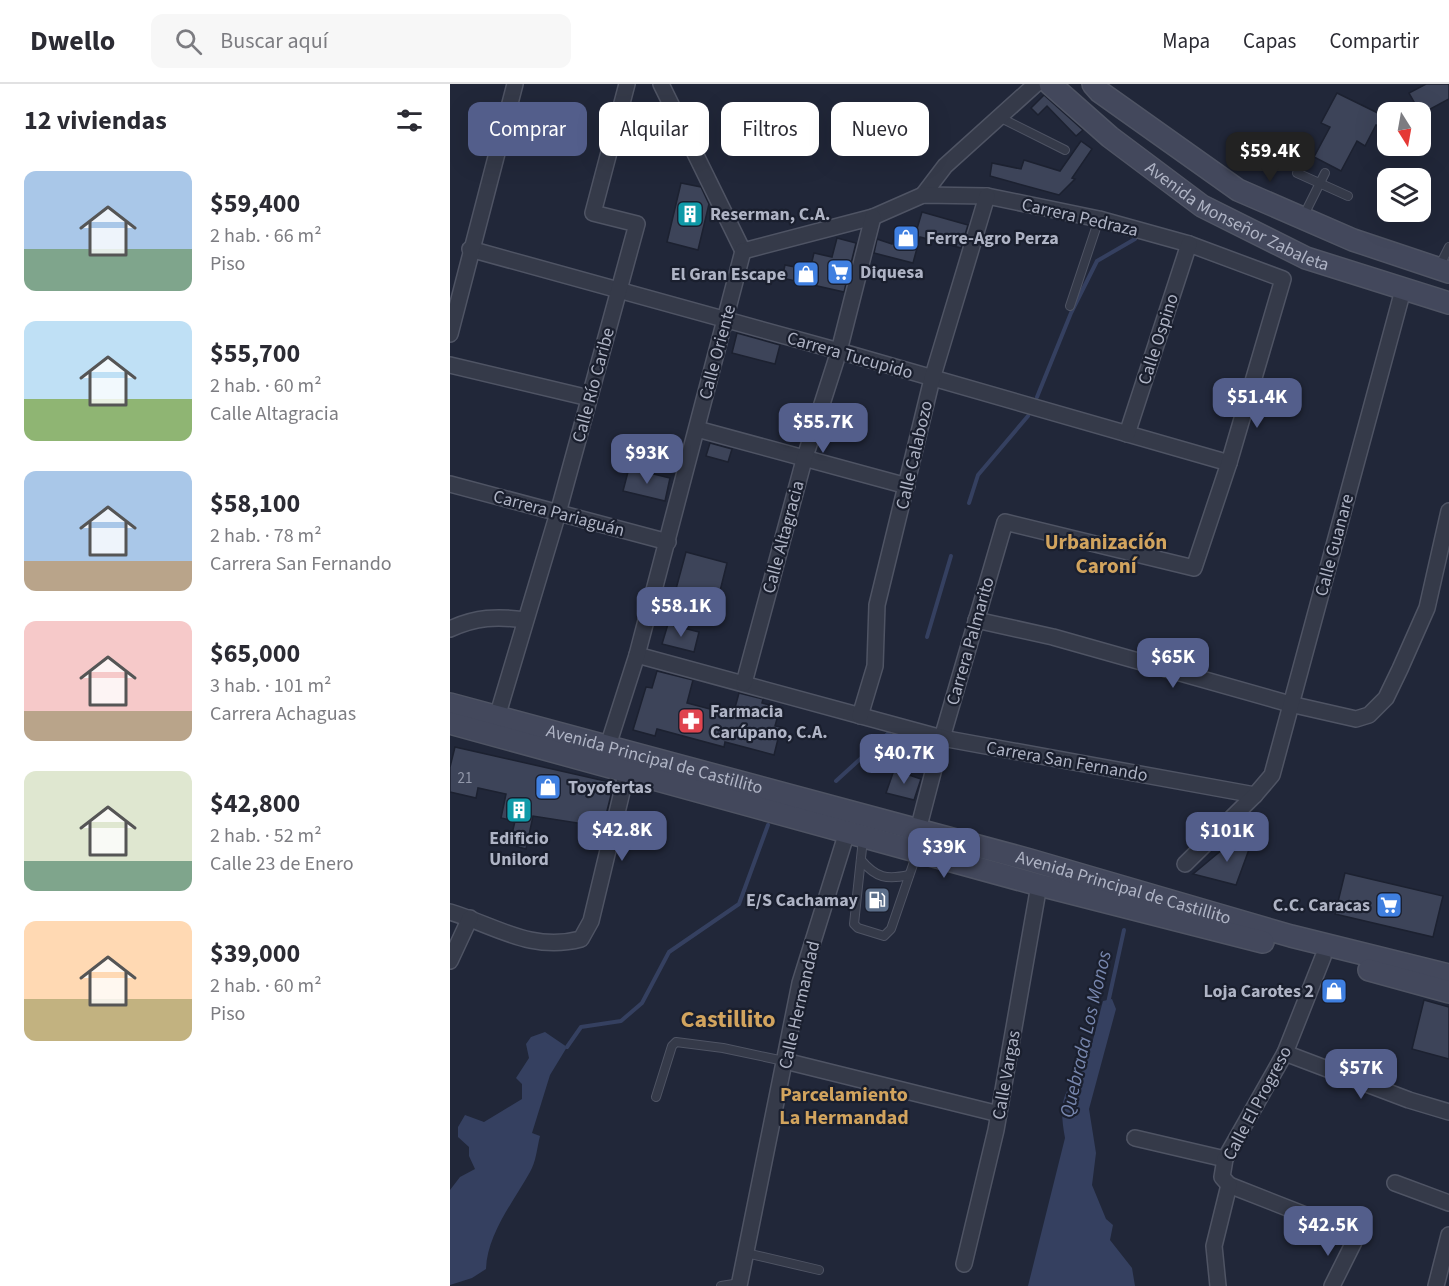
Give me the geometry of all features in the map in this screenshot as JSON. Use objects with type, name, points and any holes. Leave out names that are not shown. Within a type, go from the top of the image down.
[{"type":"main road","name":"Avenida Monseñor Zabaleta","points":[[1050,84],[1110,138],[1202,206],[1306,258],[1449,303]]},
{"type":"main road","name":"Avenida Monseñor Zabaleta","points":[[1093,84],[1100,93],[1238,190],[1353,240],[1444,270]]},
{"type":"main road","name":"Avenida Principal de Castillito","points":[[450,704],[497,717],[605,756],[627,771],[1039,885],[1323,957],[1449,992]]},
{"type":"main road","name":"Avenida Principal de Castillito","points":[[450,723],[605,756],[918,830],[1291,936],[1445,972]]},
{"type":"street","points":[[450,334],[514,84]]},
{"type":"street","name":"Calle Río Caribe","points":[[497,717],[558,513],[637,224],[593,213],[627,84]]},
{"type":"street","points":[[661,84],[743,251]]},
{"type":"street","points":[[923,195],[945,166],[1036,84]]},
{"type":"street","name":"Carrera Pedraza","points":[[743,251],[873,217],[923,195],[987,196],[1099,219],[1189,244],[1283,279],[1230,463]]},
{"type":"street","name":"Calle Calabozo","points":[[860,716],[875,666],[878,642],[877,605],[932,379],[987,196]]},
{"type":"street","name":"Calle Altagracia","points":[[744,683],[804,460],[839,351],[873,217]]},
{"type":"street","name":"Calle Ospino","points":[[1127,434],[1189,244]]},
{"type":"street","name":"Carrera Tucupido","points":[[470,249],[839,351],[1230,463]]},
{"type":"street","name":"Calle Oriente","points":[[605,756],[637,655],[668,543],[743,251]]},
{"type":"street","name":"Calle Guanare","points":[[1185,864],[1255,795],[1272,775],[1403,290]]},
{"type":"street","points":[[450,365],[588,398]]},
{"type":"street","points":[[697,429],[804,460],[907,486]]},
{"type":"street","name":"Carrera Palmarito","points":[[918,830],[942,738],[1005,522],[1194,568],[1230,463]]},
{"type":"street","name":"Carrera Pariaguán","points":[[450,484],[668,543]]},
{"type":"street","points":[[976,620],[1053,637],[1290,704],[1356,719],[1369,715],[1386,698],[1427,608],[1449,511]]},
{"type":"street","points":[[450,629],[471,619],[499,616],[525,620]]},
{"type":"street","name":"Carrera San Fernando","points":[[637,655],[942,738],[1255,795]]},
{"type":"street","points":[[450,912],[525,941],[560,944],[581,939],[591,921],[627,771]]},
{"type":"street","name":"Calle Hermandad","points":[[739,1285],[800,983],[855,835]]},
{"type":"street","name":"Calle Vargas","points":[[964,1264],[999,1114],[1039,885]]},
{"type":"street","points":[[450,961],[470,918]]},
{"type":"street","name":"Calle El Progreso","points":[[1218,1286],[1214,1246],[1228,1185],[1222,1177],[1225,1159],[1285,1053],[1323,957]]},
{"type":"street","points":[[1285,1053],[1409,1100],[1449,1112]]},
{"type":"street","points":[[785,1061],[999,1114]]},
{"type":"street","points":[[1135,1138],[1225,1159]]},
{"type":"street","points":[[1395,1183],[1449,1203]]},
{"type":"street","points":[[1228,1185],[1351,1233],[1354,1242],[1332,1286]]},
{"type":"street","points":[[1436,1286],[1449,1235]]},
{"type":"lane","points":[[999,117],[1065,150]]},
{"type":"lane","points":[[1297,173],[1348,196]]},
{"type":"lane","points":[[1303,219],[1325,173]]},
{"type":"lane","points":[[1070,306],[1099,219]]},
{"type":"lane","points":[[1444,270],[1449,247]]},
{"type":"lane","points":[[855,835],[861,860],[854,920],[858,928],[884,936],[889,933],[918,852]]},
{"type":"lane","points":[[861,860],[871,873],[883,878],[909,875]]},
{"type":"lane","points":[[656,1097],[676,1042],[723,1048],[785,1061]]},
{"type":"lane","points":[[746,1253],[819,1270]]},
{"type":"lane","points":[[721,1286],[739,1285]]},
{"type":"water","points":[[1112,999],[1116,1009],[1089,1109],[1096,1153],[1092,1185],[1106,1219],[1113,1225],[1110,1240],[1132,1268],[1135,1286],[1028,1286],[1065,1138],[1062,1110],[1066,1093],[1090,1049],[1103,1001]]},
{"type":"water","points":[[545,1032],[567,1047],[550,1075],[532,1133],[540,1136],[534,1164],[496,1231],[486,1269],[472,1278],[450,1285],[450,1190],[460,1177],[475,1169],[469,1156],[469,1147],[458,1137],[458,1127],[465,1115],[484,1122],[522,1099],[522,1084],[516,1078],[529,1058],[526,1044],[531,1037]]},
{"type":"building","points":[[1426,84],[1449,84],[1449,99],[1431,109],[1431,102],[1414,102],[1409,93]]},
{"type":"building","points":[[1337,93],[1377,113],[1377,125],[1365,146],[1357,141],[1341,171],[1314,157],[1330,127],[1321,123]]},
{"type":"building","points":[[1044,95],[1083,130],[1076,136],[1047,106],[1038,115],[1031,108]]},
{"type":"building","points":[[1081,141],[1092,149],[1072,178],[1075,179],[1059,195],[990,176],[992,163],[1021,169],[1024,160],[1060,171]]},
{"type":"building","name":"Reserman, C.A.","points":[[681,183],[701,187],[709,204],[698,250],[667,242]]},
{"type":"building","points":[[922,212],[968,225],[961,248],[920,237],[913,263],[874,253],[877,239],[892,244],[897,227],[916,232]]},
{"type":"building","points":[[837,238],[856,243],[844,292],[782,278],[785,265],[810,270],[814,253],[832,257]]},
{"type":"building","points":[[737,333],[780,345],[775,364],[732,353]]},
{"type":"building","points":[[710,443],[732,449],[728,462],[706,456]]},
{"type":"building","points":[[629,468],[670,478],[665,501],[623,491]]},
{"type":"building","points":[[686,552],[727,563],[715,611],[673,600]]},
{"type":"building","points":[[668,624],[699,632],[694,652],[662,644]]},
{"type":"building","points":[[657,671],[693,680],[687,703],[733,715],[739,693],[763,699],[762,703],[780,708],[775,726],[781,727],[774,755],[725,742],[724,747],[657,729],[655,736],[633,730],[646,687],[652,688]]},
{"type":"building","points":[[455,747],[614,783],[603,827],[533,816],[526,849],[515,846],[517,835],[512,834],[515,821],[501,818],[506,794],[478,788],[476,798],[450,792],[450,767]]},
{"type":"building","points":[[894,770],[921,779],[914,800],[886,793]]},
{"type":"building","points":[[1235,839],[1251,844],[1236,885],[1193,874]]},
{"type":"building","name":"C.C. Caracas","points":[[1345,873],[1443,896],[1433,937],[1335,914]]},
{"type":"building","points":[[1424,1000],[1449,1007],[1449,1059],[1412,1049]]},
{"type":"waterway","points":[[1037,397],[1071,313],[1097,261],[1135,239]]},
{"type":"waterway","points":[[969,503],[978,475],[1028,416]]},
{"type":"waterway","points":[[927,637],[951,556]]},
{"type":"waterway","points":[[836,781],[892,730]]},
{"type":"waterway","points":[[567,1047],[581,1027],[621,1021],[642,1003],[669,952],[739,904],[768,825]]},
{"type":"waterway","name":"Quebrada Los Monos","points":[[1108,1003],[1124,930]]},
{"type":"place","name":"Reserman, C.A.","points":[[690,214]]},
{"type":"place","name":"Ferre-Agro Perza","points":[[906,238]]},
{"type":"place","name":"Diquesa","points":[[840,272]]},
{"type":"place","name":"El Gran Escape","points":[[806,274]]},
{"type":"place","name":"Farmacia Carúpano, C.A.","points":[[691,721]]},
{"type":"place","name":"Toyofertas","points":[[548,787]]},
{"type":"place","name":"Edificio Unilord","points":[[519,810]]},
{"type":"place","name":"E/S Cachamay","points":[[877,900]]},
{"type":"place","name":"C.C. Caracas","points":[[1389,905]]},
{"type":"place","name":"Loja Carotes 2","points":[[1334,991]]},
{"type":"district","name":"Urbanización Caroní","points":[[1106,554]]},
{"type":"district","name":"Castillito","points":[[728,1019]]},
{"type":"district","name":"Parcelamiento La Hermandad","points":[[844,1106]]}]
